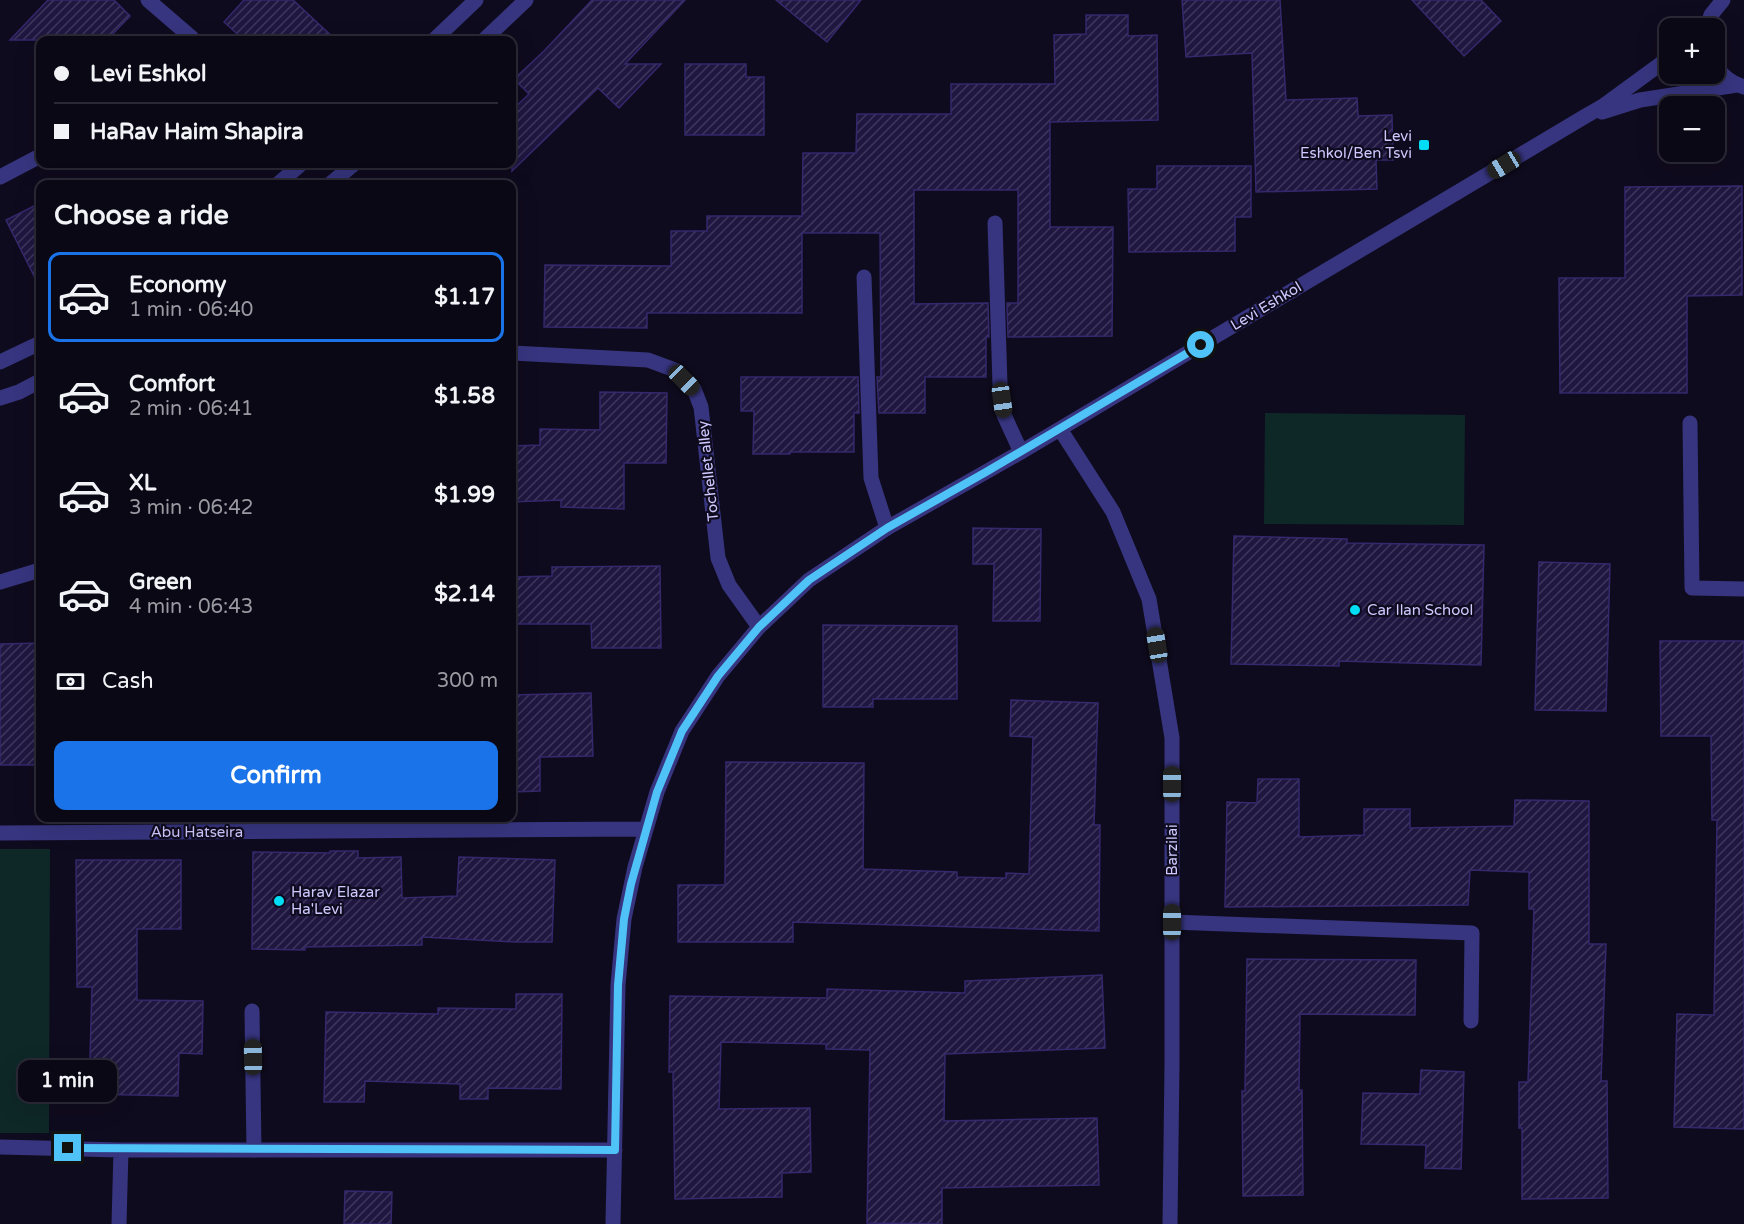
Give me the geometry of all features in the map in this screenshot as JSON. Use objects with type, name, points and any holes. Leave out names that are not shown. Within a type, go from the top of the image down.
[{"type":"street","points":[[148,0],[190,36]]},
{"type":"street","points":[[438,36],[476,0]]},
{"type":"street","points":[[488,36],[526,0]]},
{"type":"street","points":[[1710,18],[1718,2]]},
{"type":"street","name":"Levi Eshkol","points":[[613,1224],[618,985],[624,919],[635,867],[657,792],[682,731],[718,676],[759,627],[809,580],[887,528],[1021,452],[1604,106],[1659,65]]},
{"type":"street","points":[[1725,78],[1740,86]]},
{"type":"street","name":"Levi Eshkol","points":[[1584,117],[1640,100],[1740,86]]},
{"type":"street","points":[[0,177],[36,158]]},
{"type":"street","points":[[285,180],[297,168]]},
{"type":"street","points":[[335,180],[349,168]]},
{"type":"street","points":[[995,223],[1000,385],[1004,415],[1021,452]]},
{"type":"street","points":[[864,277],[871,478],[887,528]]},
{"type":"street","points":[[0,362],[36,345]]},
{"type":"street","name":"Tochellet alley","points":[[516,353],[648,360],[675,370],[694,389],[702,407],[718,558],[729,585],[759,627]]},
{"type":"street","points":[[0,398],[20,392],[36,383]]},
{"type":"street","points":[[1690,423],[1692,588],[1744,589]]},
{"type":"street","name":"Barzilai","points":[[1060,429],[1113,512],[1149,599],[1172,738],[1170,1224]]},
{"type":"street","points":[[0,582],[36,571]]},
{"type":"street","name":"Abu Hatseira","points":[[0,833],[646,829]]},
{"type":"street","points":[[1172,922],[1472,933],[1471,1021]]},
{"type":"street","points":[[252,1011],[254,1150]]},
{"type":"street","points":[[0,1147],[121,1150],[615,1150]]},
{"type":"street","points":[[119,1224],[121,1150]]},
{"type":"green space","points":[[1265,413],[1465,415],[1464,525],[1264,524]]},
{"type":"green space","points":[[0,849],[50,849],[49,1133],[0,1133]]},
{"type":"building","points":[[48,0],[114,0],[130,16],[111,36],[36,36],[36,40],[10,40]]},
{"type":"building","points":[[244,0],[293,0],[332,36],[240,36],[224,22]]},
{"type":"building","points":[[592,0],[685,0],[625,64],[661,64],[619,108],[598,88],[516,167],[516,106],[529,94],[516,81],[516,77]]},
{"type":"building","points":[[776,0],[861,0],[827,42]]},
{"type":"building","points":[[1182,0],[1280,0],[1286,100],[1357,98],[1358,116],[1392,115],[1393,160],[1376,160],[1377,189],[1256,192],[1252,53],[1186,57]]},
{"type":"building","points":[[1412,0],[1481,0],[1501,21],[1464,56]]},
{"type":"building","points":[[1086,15],[1128,15],[1128,36],[1157,35],[1158,120],[1050,122],[1050,227],[1113,227],[1112,336],[1008,337],[1007,303],[1018,303],[1018,190],[914,190],[914,304],[988,303],[989,337],[986,337],[986,377],[925,377],[925,413],[879,413],[877,377],[881,377],[880,233],[802,233],[802,313],[647,313],[647,328],[544,327],[545,265],[671,266],[671,231],[707,231],[707,216],[802,216],[803,153],[856,153],[857,114],[951,114],[951,84],[1055,84],[1054,35],[1086,34]]},
{"type":"building","points":[[685,64],[746,64],[746,77],[764,77],[764,135],[685,135]]},
{"type":"building","points":[[1157,166],[1251,166],[1251,217],[1235,217],[1235,251],[1129,252],[1128,189],[1157,189]]},
{"type":"building","points":[[1742,186],[1742,295],[1687,296],[1687,393],[1560,393],[1559,278],[1625,278],[1625,187]]},
{"type":"building","points":[[36,205],[36,280],[6,220]]},
{"type":"building","points":[[741,377],[858,377],[859,413],[854,413],[854,452],[753,454],[754,411],[741,411]]},
{"type":"building","points":[[600,392],[667,393],[666,463],[624,463],[624,509],[561,507],[561,500],[516,502],[516,446],[540,445],[540,429],[600,430]]},
{"type":"building","points":[[973,528],[1041,529],[1040,621],[993,621],[994,564],[973,564]]},
{"type":"building","points":[[1234,536],[1347,539],[1347,543],[1484,545],[1481,665],[1339,661],[1339,666],[1231,664]]},
{"type":"building","points":[[1539,562],[1610,564],[1606,711],[1535,710]]},
{"type":"building","points":[[660,566],[661,648],[592,648],[591,624],[516,624],[516,577],[552,576],[552,567]]},
{"type":"building","points":[[823,625],[957,626],[957,699],[873,699],[873,707],[823,707]]},
{"type":"building","points":[[1660,641],[1744,641],[1744,1129],[1674,1127],[1677,1014],[1714,1015],[1717,820],[1712,820],[1711,736],[1661,736]]},
{"type":"building","points":[[36,643],[36,765],[0,765],[0,644]]},
{"type":"building","points":[[591,693],[593,756],[540,757],[540,791],[516,792],[516,695]]},
{"type":"building","points":[[1011,700],[1098,703],[1094,825],[1100,825],[1099,931],[793,922],[793,942],[678,942],[678,885],[725,885],[726,762],[864,763],[863,869],[957,872],[957,877],[1006,878],[1006,873],[1029,874],[1033,737],[1010,736]]},
{"type":"building","points":[[1258,779],[1299,779],[1299,837],[1364,835],[1364,809],[1410,809],[1410,828],[1514,826],[1515,800],[1589,801],[1589,944],[1606,944],[1601,1081],[1607,1081],[1608,1198],[1522,1199],[1522,1128],[1519,1128],[1519,1082],[1528,1082],[1534,909],[1529,909],[1529,872],[1470,870],[1468,905],[1225,907],[1227,802],[1257,803]]},
{"type":"building","points":[[330,851],[358,851],[358,858],[401,857],[402,898],[457,896],[459,857],[555,860],[552,942],[422,937],[422,945],[305,947],[305,950],[252,949],[253,852],[330,853]]},
{"type":"building","points":[[76,860],[181,860],[181,929],[137,929],[137,1000],[203,1001],[202,1054],[179,1053],[178,1096],[89,1094],[92,987],[77,987]]},
{"type":"building","points":[[1247,959],[1416,960],[1415,1015],[1300,1014],[1299,1090],[1302,1090],[1303,1195],[1243,1196],[1242,1091],[1245,1091]]},
{"type":"building","points":[[1102,975],[1105,1048],[945,1054],[944,1121],[1097,1118],[1099,1185],[942,1188],[942,1224],[867,1223],[870,1050],[826,1049],[826,1044],[721,1042],[719,1109],[810,1108],[811,1172],[782,1173],[782,1197],[675,1199],[673,1072],[669,1072],[670,996],[827,998],[827,989],[965,993],[965,981]]},
{"type":"building","points":[[516,994],[562,994],[561,1089],[488,1088],[488,1099],[460,1099],[460,1084],[365,1081],[364,1102],[324,1102],[326,1012],[438,1014],[438,1008],[516,1009]]},
{"type":"building","points":[[1421,1070],[1464,1072],[1461,1169],[1425,1168],[1426,1145],[1361,1144],[1363,1093],[1420,1094]]},
{"type":"building","points":[[345,1191],[392,1192],[391,1224],[344,1224]]},
{"type":"place","name":"Levi Eshkol/Ben Tsvi","points":[[1424,145]]},
{"type":"place","name":"Car Ilan School","points":[[1355,610]]},
{"type":"place","name":"Harav Elazar Ha'Levi","points":[[279,901]]},
{"type":"route","points":[[68,1148],[121,1150],[615,1150],[618,985],[624,919],[631,884],[657,792],[682,731],[718,676],[759,627],[809,580],[887,528],[1201,345]]}]
